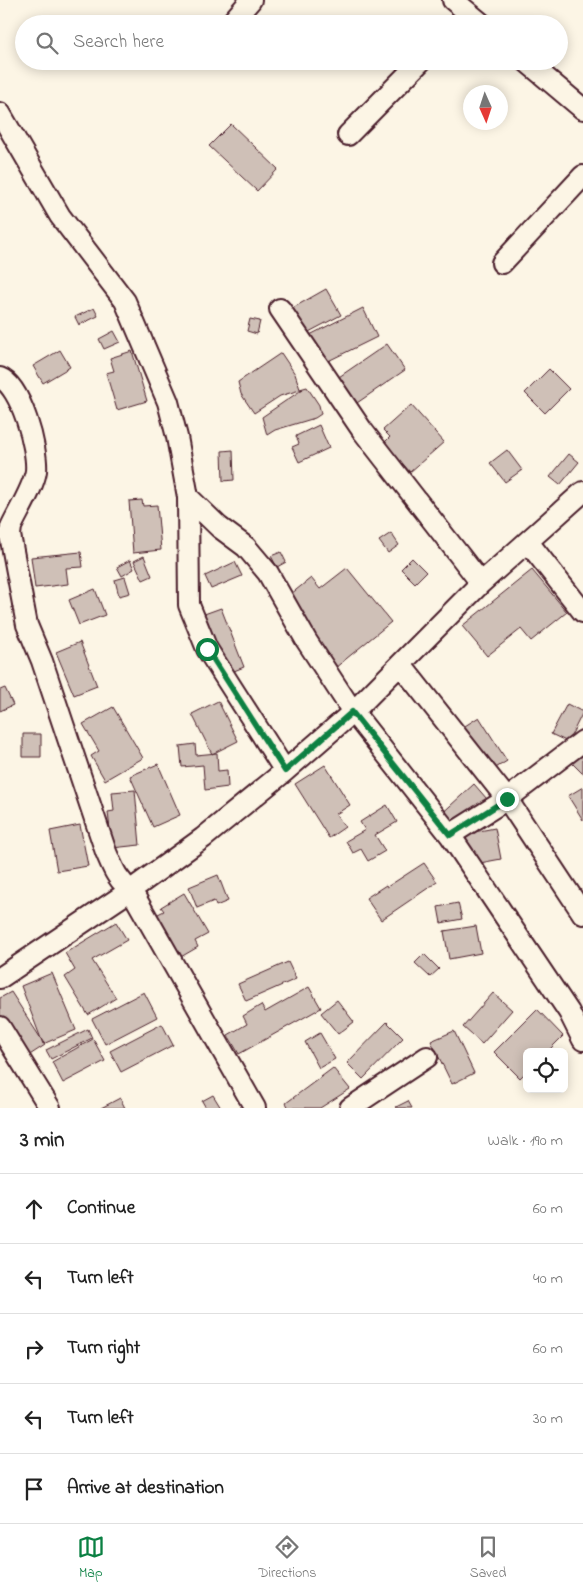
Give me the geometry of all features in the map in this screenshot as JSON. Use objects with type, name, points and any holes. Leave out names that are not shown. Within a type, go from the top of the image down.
[{"type":"street","points":[[238,15],[251,0]]},
{"type":"street","points":[[453,0],[465,15]]},
{"type":"street","points":[[348,135],[412,70]]},
{"type":"street","points":[[537,70],[583,109]]},
{"type":"street","points":[[0,113],[60,216],[125,301],[168,402],[188,497],[189,605],[207,649],[285,771]]},
{"type":"street","points":[[502,263],[583,176]]},
{"type":"street","points":[[280,309],[362,430],[481,583]]},
{"type":"street","points":[[0,378],[6,381],[16,392],[35,446],[36,472],[11,527],[10,535],[27,625],[42,661],[106,852],[120,882],[131,890],[254,1108]]},
{"type":"street","points":[[188,497],[219,527],[246,547],[268,573],[306,640],[352,712],[450,835],[569,1012],[583,1040]]},
{"type":"street","points":[[0,978],[131,890],[203,838],[285,771],[352,712],[481,583],[581,499]]},
{"type":"street","points":[[528,542],[583,612]]},
{"type":"street","points":[[401,665],[507,799],[583,914]]},
{"type":"street","points":[[450,835],[507,799],[583,741]]},
{"type":"street","points":[[0,1027],[50,1108]]},
{"type":"street","points":[[350,1108],[427,1057]]},
{"type":"building","points":[[231,124],[278,169],[257,191],[209,146]]},
{"type":"building","points":[[326,289],[341,315],[303,335],[289,310]]},
{"type":"building","points":[[94,308],[98,316],[79,325],[75,317]]},
{"type":"building","points":[[363,308],[377,337],[316,367],[302,339]]},
{"type":"building","points":[[250,319],[260,321],[257,334],[247,331]]},
{"type":"building","points":[[114,331],[120,342],[104,349],[99,339]]},
{"type":"building","points":[[387,344],[405,370],[354,405],[336,379]]},
{"type":"building","points":[[60,350],[70,367],[43,383],[33,366]]},
{"type":"building","points":[[132,351],[147,401],[117,410],[106,373],[114,371],[110,358]]},
{"type":"building","points":[[281,353],[295,374],[300,389],[307,387],[319,405],[321,414],[315,418],[275,430],[267,435],[262,417],[303,389],[280,396],[254,413],[241,394],[238,382]]},
{"type":"building","points":[[549,369],[569,389],[545,413],[525,393]]},
{"type":"building","points":[[411,405],[444,442],[410,472],[384,443],[390,437],[383,430]]},
{"type":"building","points":[[319,425],[329,448],[299,462],[292,447],[299,444],[296,436]]},
{"type":"building","points":[[233,450],[234,480],[223,481],[222,451]]},
{"type":"building","points":[[507,450],[522,470],[505,482],[490,463]]},
{"type":"building","points":[[569,454],[579,462],[560,485],[550,477]]},
{"type":"building","points":[[142,500],[143,506],[157,505],[161,550],[133,553],[129,501]]},
{"type":"building","points":[[391,533],[399,545],[388,553],[379,541]]},
{"type":"building","points":[[81,552],[83,567],[66,568],[68,584],[35,588],[31,557]]},
{"type":"building","points":[[281,552],[286,562],[277,567],[271,556]]},
{"type":"building","points":[[144,556],[152,576],[143,580],[134,561]]},
{"type":"building","points":[[412,558],[426,572],[415,583],[401,569]]},
{"type":"building","points":[[130,560],[134,569],[122,576],[117,567]]},
{"type":"building","points":[[235,562],[242,576],[211,589],[205,576]]},
{"type":"building","points":[[347,568],[391,622],[335,668],[281,602],[311,578],[320,589]]},
{"type":"building","points":[[532,570],[567,612],[531,641],[521,629],[487,656],[462,626]]},
{"type":"building","points":[[125,577],[130,593],[119,596],[115,580]]},
{"type":"building","points":[[95,589],[105,615],[79,625],[69,600]]},
{"type":"building","points":[[221,608],[244,667],[219,677],[196,617]]},
{"type":"building","points":[[80,642],[97,686],[74,695],[56,652]]},
{"type":"building","points":[[5,688],[13,705],[0,711],[0,690]]},
{"type":"building","points":[[218,701],[238,741],[212,754],[192,714]]},
{"type":"building","points":[[567,704],[583,712],[568,742],[551,734]]},
{"type":"building","points":[[113,707],[143,758],[105,780],[91,756],[99,751],[83,724]]},
{"type":"building","points":[[479,717],[507,761],[481,777],[454,733]]},
{"type":"building","points":[[23,734],[41,734],[41,757],[23,757]]},
{"type":"building","points":[[195,744],[196,755],[217,753],[218,771],[227,770],[228,787],[205,790],[203,765],[182,767],[180,746]]},
{"type":"building","points":[[583,751],[583,774],[571,762]]},
{"type":"building","points":[[158,764],[180,815],[153,827],[130,776]]},
{"type":"building","points":[[325,765],[350,805],[336,814],[345,827],[329,838],[295,784]]},
{"type":"building","points":[[474,784],[487,799],[452,831],[438,817]]},
{"type":"building","points":[[583,787],[583,820],[568,796]]},
{"type":"building","points":[[135,790],[140,845],[112,848],[108,812],[114,811],[112,792]]},
{"type":"building","points":[[387,805],[397,822],[375,835],[385,851],[368,861],[361,849],[353,853],[346,841],[365,830],[360,822]]},
{"type":"building","points":[[80,825],[88,866],[57,871],[50,831]]},
{"type":"building","points":[[495,828],[501,859],[464,866],[458,835]]},
{"type":"building","points":[[424,863],[437,882],[381,920],[366,898]]},
{"type":"building","points":[[218,875],[228,901],[216,906],[214,901],[197,908],[189,887]]},
{"type":"building","points":[[184,893],[208,934],[195,941],[198,947],[179,958],[154,916],[164,911],[161,907]]},
{"type":"building","points":[[458,903],[462,919],[441,923],[438,907]]},
{"type":"building","points":[[116,922],[127,940],[92,960],[116,998],[88,1015],[65,977],[75,970],[65,953]]},
{"type":"building","points":[[476,926],[481,953],[449,959],[444,931]]},
{"type":"building","points":[[424,954],[439,969],[430,977],[415,963]]},
{"type":"building","points":[[288,962],[296,979],[246,1001],[238,984]]},
{"type":"building","points":[[52,973],[76,1030],[43,1044],[21,986]]},
{"type":"building","points":[[309,987],[321,1008],[239,1054],[228,1035],[247,1024],[243,1016],[261,1005],[265,1012]]},
{"type":"building","points":[[11,992],[45,1045],[19,1062],[0,1032],[0,998]]},
{"type":"building","points":[[144,992],[157,1017],[105,1044],[92,1019]]},
{"type":"building","points":[[493,993],[512,1010],[482,1044],[463,1027]]},
{"type":"building","points":[[337,1000],[354,1022],[338,1034],[321,1013]]},
{"type":"building","points":[[537,1009],[563,1036],[551,1048],[523,1048],[523,1075],[520,1078],[494,1052]]},
{"type":"building","points":[[387,1022],[403,1038],[363,1079],[347,1063]]},
{"type":"building","points":[[162,1024],[173,1045],[121,1072],[110,1051]]},
{"type":"building","points":[[88,1029],[92,1038],[51,1059],[46,1050]]},
{"type":"building","points":[[454,1031],[474,1073],[452,1084],[431,1041]]},
{"type":"building","points":[[320,1033],[335,1059],[319,1068],[305,1042]]},
{"type":"building","points":[[93,1039],[105,1061],[63,1083],[52,1062]]},
{"type":"building","points":[[333,1068],[350,1089],[320,1108],[289,1108],[286,1103]]},
{"type":"building","points":[[213,1095],[221,1108],[206,1108],[202,1101]]},
{"type":"building","points":[[120,1098],[125,1108],[101,1108]]},
{"type":"building","points":[[408,1101],[412,1108],[396,1107]]},
{"type":"route","points":[[207,649],[285,771],[352,712],[450,835],[507,799]]}]
